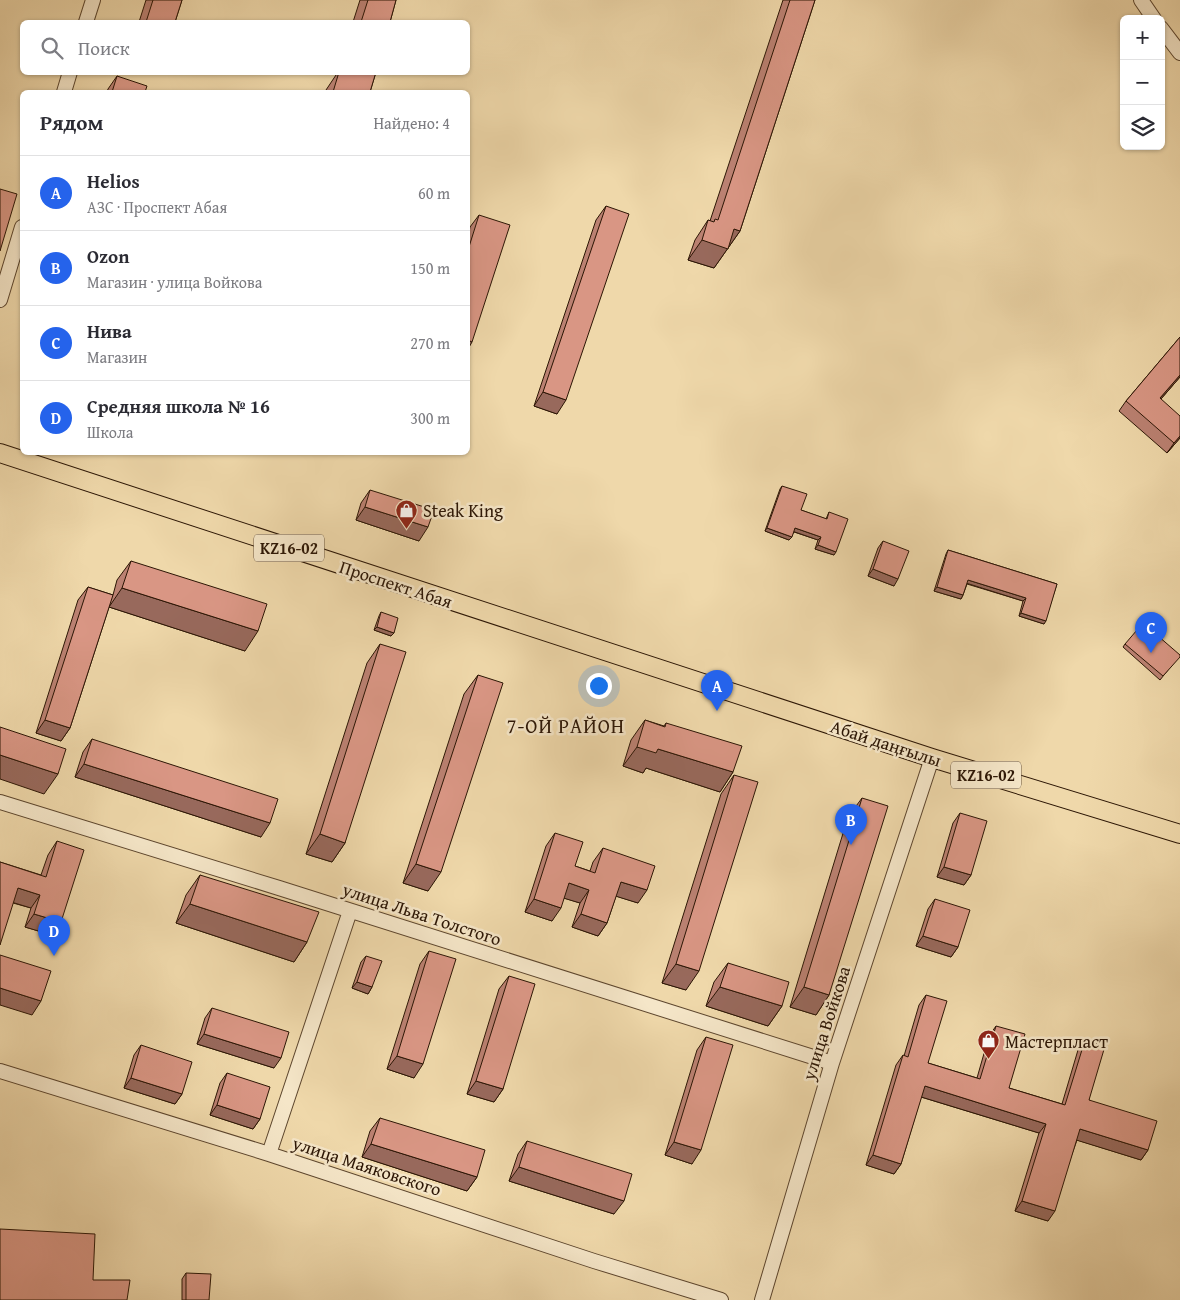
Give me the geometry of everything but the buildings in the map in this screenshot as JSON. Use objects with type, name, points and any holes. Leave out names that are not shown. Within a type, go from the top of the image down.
[{"type":"main road","name":"Проспект Абая","points":[[0,453],[793,713]]},
{"type":"main road","name":"Абай даңғылы","points":[[793,713],[1180,834]]},
{"type":"street","points":[[87,20],[93,0]]},
{"type":"street","points":[[1141,0],[1151,15]]},
{"type":"street","points":[[1165,33],[1180,53]]},
{"type":"street","points":[[65,90],[69,75]]},
{"type":"street","points":[[0,300],[20,234]]},
{"type":"street","name":"улица Войкова","points":[[762,1300],[832,1063],[932,758]]},
{"type":"street","name":"улица Льва Толстого","points":[[0,802],[350,910],[832,1063]]},
{"type":"street","points":[[270,1154],[350,910]]},
{"type":"street","name":"улица Маяковского","points":[[0,1071],[270,1154],[585,1258],[721,1300]]},
{"type":"place","name":"Steak King","points":[[407,529]]},
{"type":"place","name":"Нива","points":[[1151,653]]},
{"type":"place","name":"Helios","points":[[717,711]]},
{"type":"place","name":"Ozon","points":[[851,845]]},
{"type":"place","name":"Средняя школа № 16","points":[[54,956]]},
{"type":"place","name":"Мастерпласт","points":[[989,1060]]},
{"type":"district","name":"7-ОЙ РАЙОН","points":[[566,725]]}]
